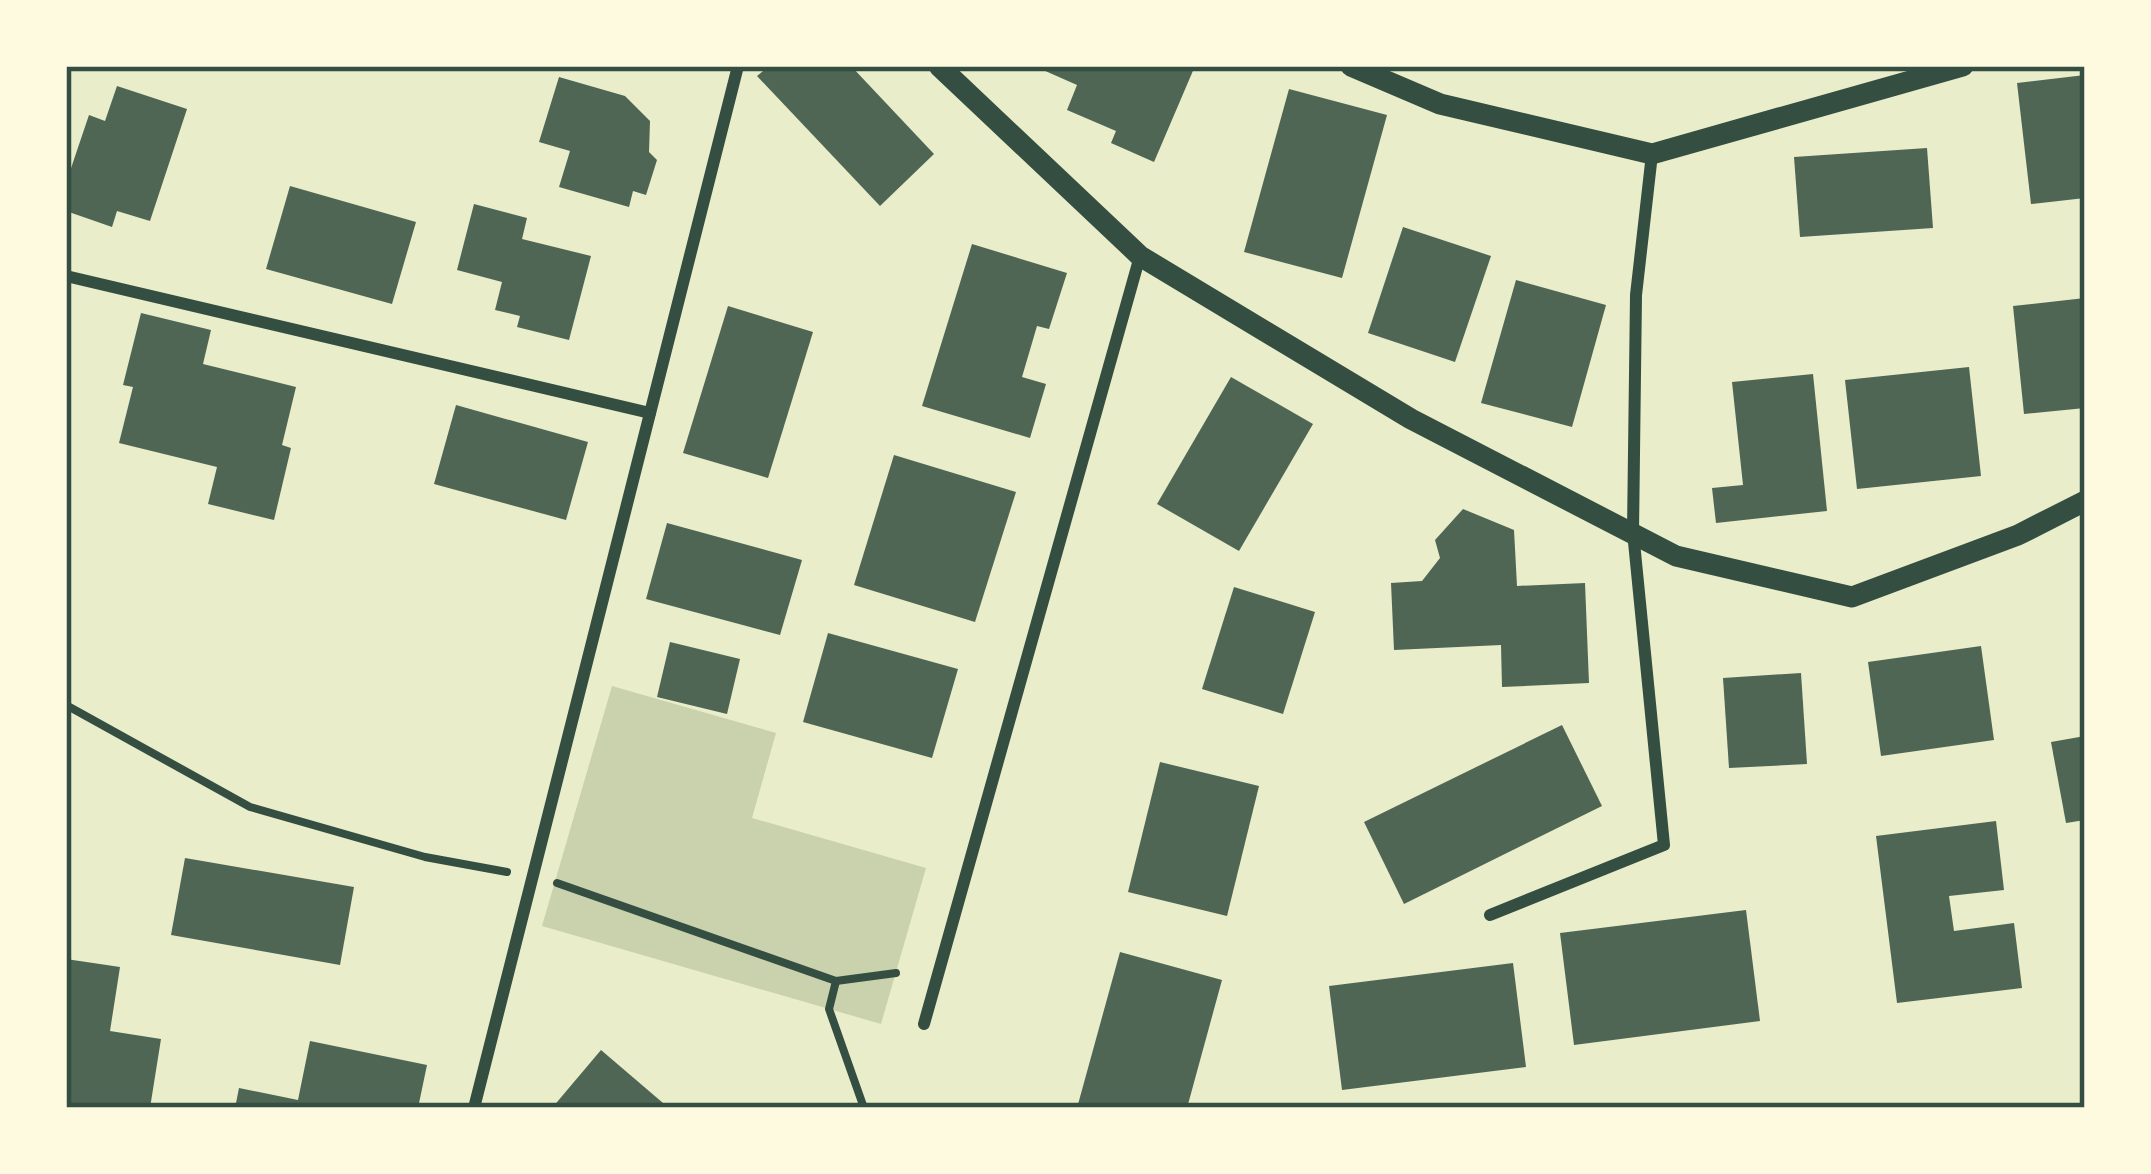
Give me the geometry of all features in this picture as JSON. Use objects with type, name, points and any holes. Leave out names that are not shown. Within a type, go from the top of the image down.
[{"type":"street","points":[[474,1108],[738,66]]},
{"type":"street","points":[[939,66],[1140,256],[1411,419],[1676,556],[1852,597],[2018,535],[2085,501]]},
{"type":"street","points":[[1351,66],[1440,104],[1652,154],[1964,66]]},
{"type":"street","points":[[1490,916],[1664,845],[1633,532],[1636,295],[1652,154]]},
{"type":"street","points":[[924,1024],[1140,256]]},
{"type":"street","points":[[66,276],[650,413]]},
{"type":"path","points":[[66,705],[250,807],[424,857],[562,884],[836,981],[896,973]]},
{"type":"path","points":[[836,981],[829,1009],[863,1108]]},
{"type":"green space","points":[[612,686],[776,733],[752,818],[926,868],[881,1024],[542,926]]},
{"type":"building","points":[[769,66],[851,66],[934,154],[880,206],[757,76]]},
{"type":"building","points":[[1034,66],[1195,66],[1154,162],[1111,143],[1116,131],[1067,110],[1077,85]]},
{"type":"building","points":[[2085,75],[2085,198],[2031,204],[2017,83]]},
{"type":"building","points":[[559,77],[625,96],[650,121],[649,152],[657,160],[646,195],[633,191],[629,207],[559,187],[570,151],[539,142]]},
{"type":"building","points":[[117,86],[187,109],[150,221],[117,211],[112,227],[66,211],[66,183],[89,115],[105,121]]},
{"type":"building","points":[[1289,89],[1387,115],[1342,278],[1244,252]]},
{"type":"building","points":[[1927,148],[1933,228],[1800,237],[1794,157]]},
{"type":"building","points":[[290,186],[416,222],[392,304],[266,269]]},
{"type":"building","points":[[474,204],[527,218],[522,239],[591,256],[569,340],[517,327],[520,316],[495,310],[502,282],[457,270]]},
{"type":"building","points":[[1403,227],[1491,256],[1455,362],[1368,333]]},
{"type":"building","points":[[972,244],[1067,273],[1049,329],[1037,326],[1022,377],[1046,384],[1030,438],[922,406]]},
{"type":"building","points":[[1516,280],[1606,305],[1572,427],[1481,403]]},
{"type":"building","points":[[2085,298],[2085,408],[2024,414],[2013,306]]},
{"type":"building","points":[[728,306],[813,332],[768,478],[683,453]]},
{"type":"building","points":[[141,313],[211,330],[203,364],[296,387],[282,445],[291,448],[274,520],[208,504],[217,467],[119,443],[133,387],[123,385]]},
{"type":"building","points":[[1969,367],[1981,476],[1857,489],[1845,380]]},
{"type":"building","points":[[1813,374],[1827,511],[1716,523],[1712,488],[1743,485],[1732,382]]},
{"type":"building","points":[[1231,377],[1313,424],[1239,551],[1157,504]]},
{"type":"building","points":[[456,405],[588,442],[566,520],[434,484]]},
{"type":"building","points":[[894,455],[1016,492],[975,622],[854,585]]},
{"type":"building","points":[[1463,509],[1514,530],[1517,586],[1585,583],[1589,683],[1502,687],[1501,645],[1394,650],[1391,583],[1422,581],[1440,558],[1435,540]]},
{"type":"building","points":[[667,523],[802,560],[780,635],[646,599]]},
{"type":"building","points":[[1234,587],[1315,612],[1283,714],[1202,689]]},
{"type":"building","points":[[828,633],[958,669],[932,758],[803,722]]},
{"type":"building","points":[[670,642],[740,659],[727,714],[657,697]]},
{"type":"building","points":[[1981,646],[1994,740],[1881,756],[1868,662]]},
{"type":"building","points":[[1801,673],[1807,764],[1729,768],[1723,678]]},
{"type":"building","points":[[1562,725],[1602,806],[1404,904],[1364,822]]},
{"type":"building","points":[[2085,736],[2085,820],[2066,823],[2051,742]]},
{"type":"building","points":[[1160,762],[1259,786],[1227,916],[1128,892]]},
{"type":"building","points":[[1996,821],[2004,890],[1949,896],[1954,931],[2014,923],[2022,988],[1897,1003],[1876,836]]},
{"type":"building","points":[[185,858],[354,887],[340,965],[171,935]]},
{"type":"building","points":[[1746,910],[1760,1021],[1574,1045],[1560,933]]},
{"type":"building","points":[[1120,952],[1222,980],[1187,1108],[1077,1108]]},
{"type":"building","points":[[66,959],[120,967],[110,1031],[161,1039],[150,1108],[66,1108]]},
{"type":"building","points":[[1513,963],[1526,1067],[1342,1090],[1329,986]]},
{"type":"building","points":[[310,1041],[427,1065],[418,1108],[235,1108],[239,1088],[298,1100]]},
{"type":"building","points":[[601,1050],[663,1103],[658,1108],[552,1108]]}]
